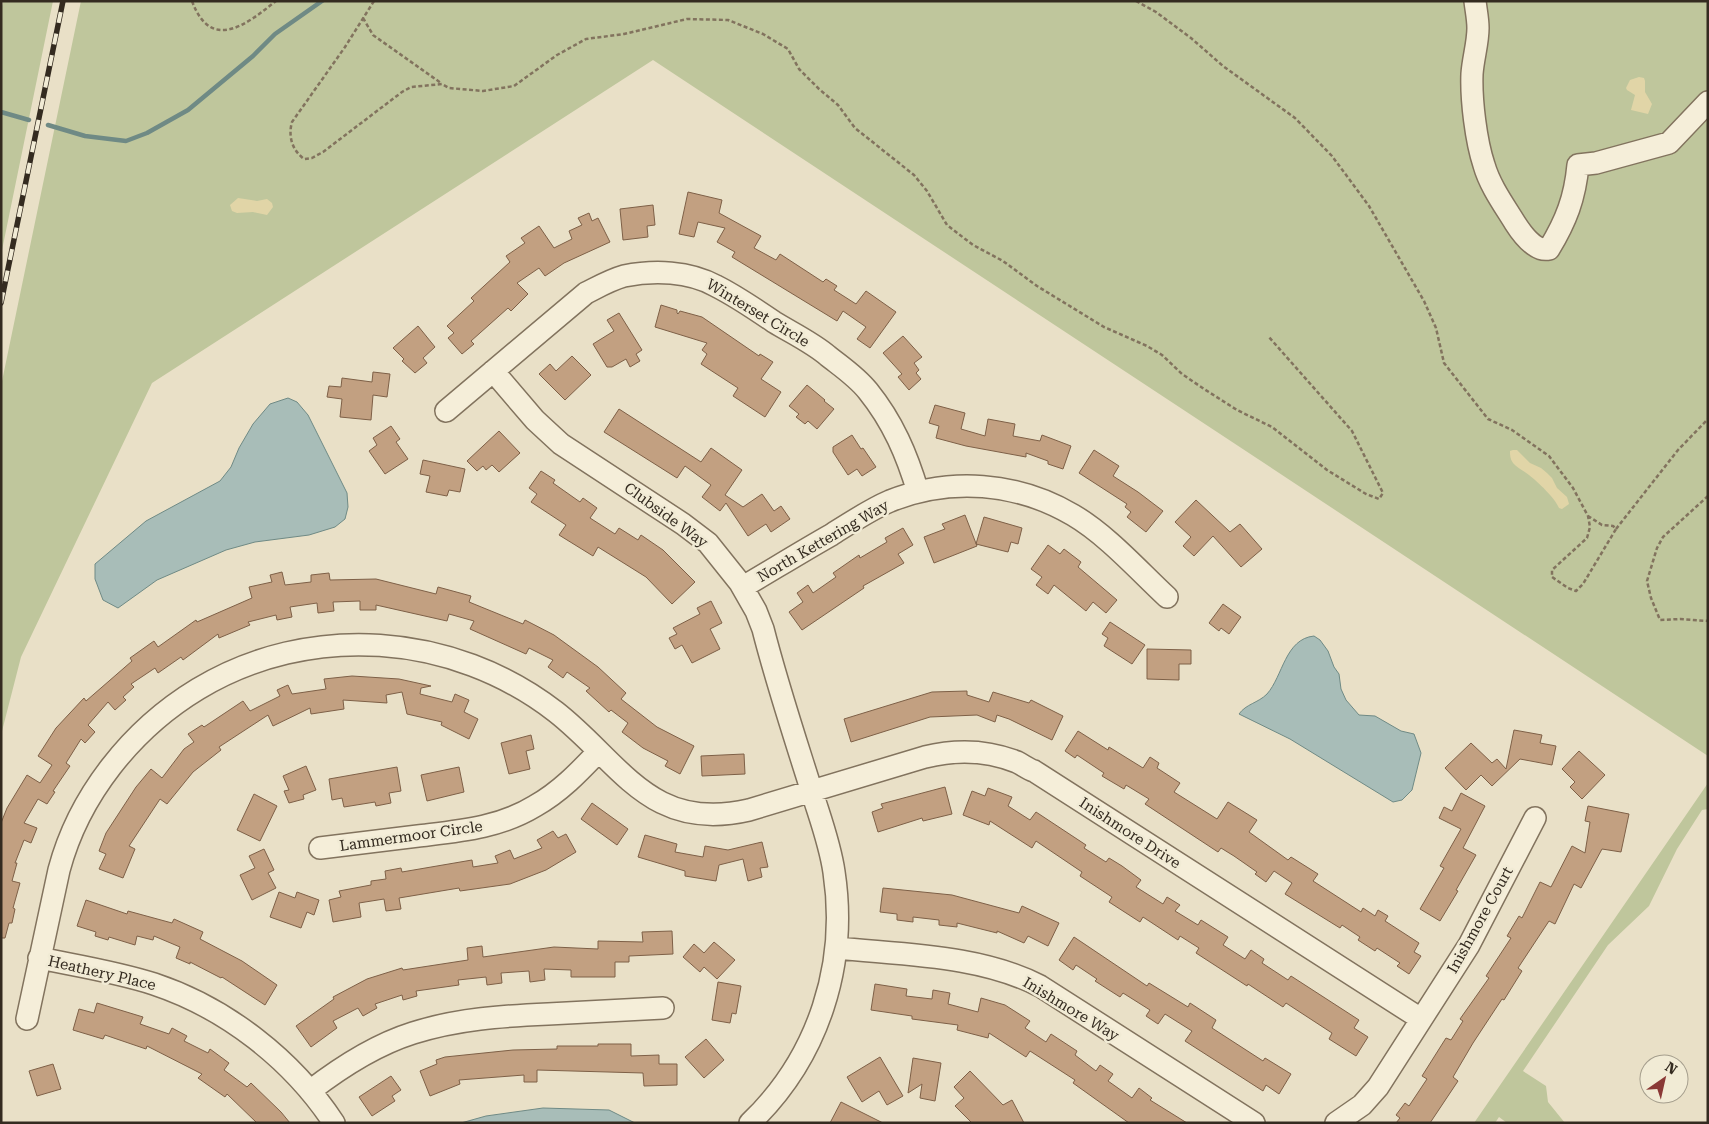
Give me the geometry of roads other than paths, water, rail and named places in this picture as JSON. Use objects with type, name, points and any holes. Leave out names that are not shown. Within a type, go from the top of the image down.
[{"type":"street","points":[[1475,1],[1478,29],[1472,74],[1473,99],[1484,166],[1500,199],[1522,234],[1544,250],[1549,249],[1560,231],[1570,208],[1578,165],[1596,163],[1668,143],[1708,102]]},
{"type":"street","name":"Winterset Circle","points":[[446,411],[586,293],[604,284],[635,274],[659,273],[687,276],[702,280],[730,294],[828,356],[851,374],[876,402],[898,435],[918,492]]},
{"type":"street","name":"Clubside Way","points":[[493,371],[535,420],[561,444],[691,530],[718,555],[743,587],[763,629],[828,843],[835,872],[838,908],[837,948],[828,996],[808,1046],[782,1088],[750,1123]]},
{"type":"street","name":"North Kettering Way","points":[[743,587],[878,507],[918,492],[946,487],[978,486],[1019,492],[1050,503],[1073,515],[1094,529],[1167,597]]},
{"type":"street","name":"Inishmore Drive","points":[[27,1019],[63,856],[79,818],[104,776],[133,741],[160,716],[186,697],[221,676],[297,650],[346,644],[378,644],[410,648],[450,657],[488,671],[521,688],[559,715],[624,778],[652,798],[674,808],[697,813],[729,814],[743,812],[947,752],[994,754],[1017,762],[1421,1019]]},
{"type":"street","name":"Lammermoor Circle","points":[[320,848],[474,829],[498,822],[519,814],[548,798],[568,782],[598,752]]},
{"type":"street","name":"Inishmore Court","points":[[1421,1019],[1477,931],[1535,818]]},
{"type":"street","name":"Inishmore Way","points":[[837,948],[989,966],[1024,979],[1040,986],[1254,1123]]},
{"type":"street","name":"Heathery Place","points":[[40,958],[128,976],[191,999],[239,1027],[260,1042],[291,1070],[310,1091],[334,1123]]},
{"type":"street","points":[[310,1091],[348,1064],[378,1047],[437,1026],[491,1017],[663,1008]]},
{"type":"street","points":[[1336,1123],[1353,1112],[1371,1096],[1421,1019]]},
{"type":"water","points":[[288,398],[297,402],[308,415],[347,493],[348,507],[345,519],[335,527],[309,535],[255,542],[226,550],[157,580],[118,608],[103,600],[95,579],[95,564],[146,521],[220,481],[231,467],[239,448],[253,424],[270,404]]},
{"type":"water","points":[[1314,636],[1320,640],[1328,651],[1339,674],[1341,689],[1346,700],[1359,715],[1375,716],[1401,731],[1414,734],[1421,753],[1412,790],[1402,800],[1393,802],[1290,739],[1239,714],[1267,694],[1286,659],[1297,644],[1304,639]]},
{"type":"water","points":[[543,1108],[609,1110],[635,1123],[461,1123],[486,1116]]},
{"type":"waterway","points":[[48,125],[85,136],[126,141],[147,133],[188,110],[253,56],[275,34],[322,1]]},
{"type":"waterway","points":[[1,112],[29,120]]},
{"type":"railway","points":[[1,303],[63,1]]}]
